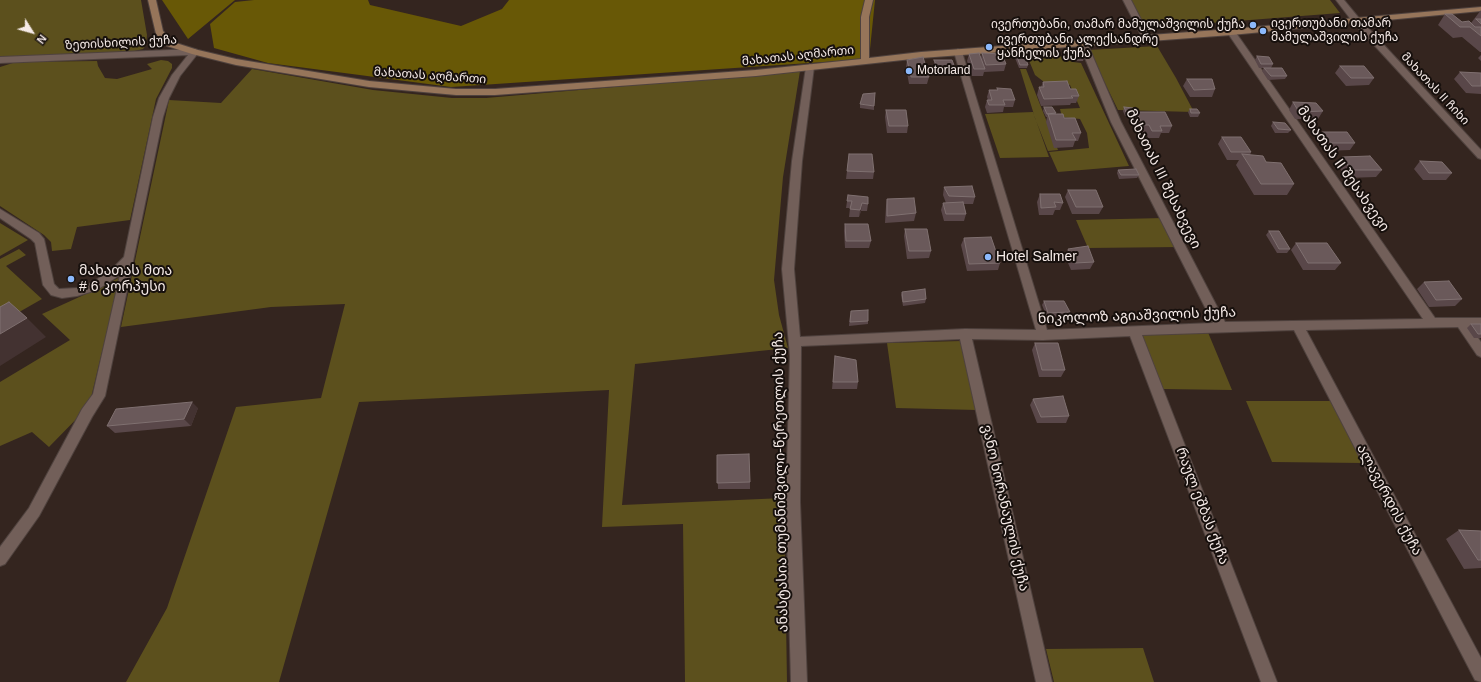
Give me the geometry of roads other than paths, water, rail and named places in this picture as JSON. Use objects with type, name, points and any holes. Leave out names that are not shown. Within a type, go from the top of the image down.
[{"type":"main road","name":"მახათას აღმართი","points":[[152,0],[159,32],[170,44],[195,52],[236,62],[369,84],[456,92],[495,92],[756,73],[958,52],[1147,39],[1355,19],[1481,9]]},
{"type":"main road","points":[[865,61],[865,17],[869,0]]},
{"type":"street","points":[[1127,0],[1147,39]]},
{"type":"street","name":"მახათას II ჩიხი","points":[[1340,0],[1355,19],[1481,156]]},
{"type":"street","name":"მახათას II შესახვევი","points":[[1231,32],[1432,323]]},
{"type":"street","name":"მახათას III შესახვევი","points":[[1083,43],[1116,122],[1220,327]]},
{"type":"street","name":"ზეთისხილის ქუჩა","points":[[0,60],[195,52]]},
{"type":"street","points":[[0,559],[34,512],[87,413],[99,396],[129,260],[158,117],[164,98],[176,75],[195,52]]},
{"type":"street","points":[[958,52],[1043,335]]},
{"type":"street","name":"ანასტასია თუმანიშვილი-წერეთლის ქუჩა","points":[[799,682],[793,502],[796,356],[788,268],[797,161],[810,67]]},
{"type":"street","points":[[0,213],[35,236],[40,242],[49,284],[55,292],[62,294],[77,292],[93,287],[113,275],[129,260]]},
{"type":"street","points":[[1461,322],[1481,352]]},
{"type":"street","name":"ნიკოლოზ აგიაშვილის ქუჩა","points":[[795,342],[965,334],[1043,335],[1220,327],[1481,322]]},
{"type":"street","name":"ალავერდის ქუჩა","points":[[1297,325],[1481,674]]},
{"type":"street","name":"რაულ ეშბას ქუჩა","points":[[1134,331],[1269,682]]},
{"type":"street","name":"ვანო ხორანაულის ქუჩა","points":[[965,334],[1044,682]]},
{"type":"place","name":"ივერთუბანი, თამარ მამულაშვილის ქუჩა","points":[[1253,25]]},
{"type":"place","name":"ივერთუბანი თამარ მამულაშვილის ქუჩა","points":[[1263,31]]},
{"type":"place","name":"ივერთუბანი ალექსანდრე ყანჩელის ქუჩა","points":[[989,47]]},
{"type":"place","name":"Motorland","points":[[909,71]]},
{"type":"place","name":"Hotel Salmer","points":[[988,257]]},
{"type":"place","name":"მახათას მთა # 6 კორპუსი","points":[[71,279]]}]
